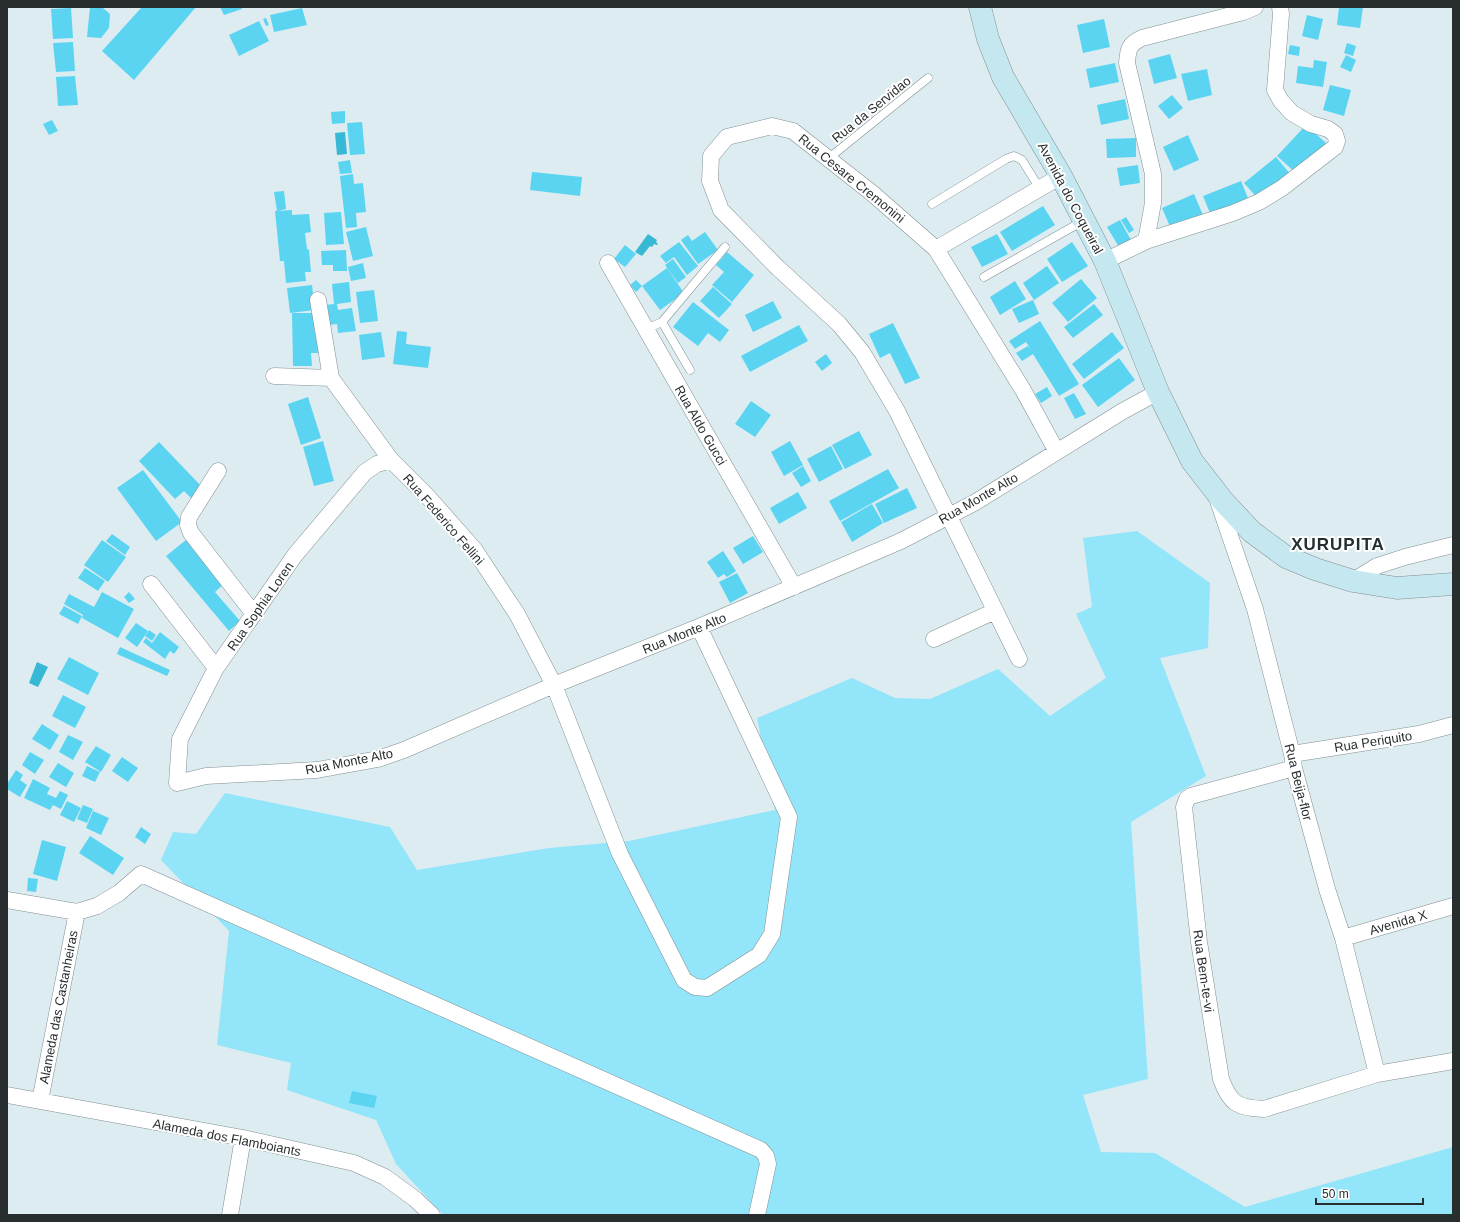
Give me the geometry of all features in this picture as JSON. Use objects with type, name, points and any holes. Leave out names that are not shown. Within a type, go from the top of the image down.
[{"type":"main road","name":"Avenida do Coqueiral","points":[[980,7],[988,38],[1003,77],[1061,176],[1105,261],[1158,392],[1192,461],[1215,491],[1252,532],[1286,557],[1315,569],[1353,581],[1397,588],[1453,584]]},
{"type":"street","points":[[1146,241],[1153,203],[1153,174],[1127,63],[1128,50],[1133,42],[1142,38],[1243,12],[1255,7]]},
{"type":"street","points":[[1105,261],[1146,241],[1233,213],[1259,202],[1282,188],[1335,146],[1337,141],[1335,134],[1328,129],[1311,124],[1292,113],[1281,101],[1275,90],[1281,14],[1280,7]]},
{"type":"street","name":"Rua Cesare Cremonini","points":[[1019,659],[897,411],[862,352],[839,324],[778,268],[721,210],[710,181],[711,156],[727,137],[772,126],[793,130],[872,193],[936,249],[1023,390],[1056,452]]},
{"type":"street","points":[[936,249],[1061,176]]},
{"type":"street","name":"Rua Aldo Gucci","points":[[608,263],[794,588]]},
{"type":"street","points":[[274,376],[331,378],[318,300]]},
{"type":"street","name":"Rua Federico Fellini","points":[[331,378],[391,460],[429,498],[474,549],[517,614],[554,685],[623,861],[684,980],[695,987],[707,988],[758,955],[772,934],[789,817],[699,627]]},
{"type":"street","name":"Rua Monte Alto","points":[[178,783],[206,776],[317,770],[378,759],[404,750],[554,685],[794,588],[901,541],[974,503],[1123,411],[1158,392]]},
{"type":"street","name":"Rua Sophia Loren","points":[[178,783],[180,739],[216,668],[295,555],[365,472],[378,464],[391,460]]},
{"type":"street","points":[[218,471],[189,517],[188,525],[191,533],[254,614]]},
{"type":"street","name":"Rua Beija-flor","points":[[1215,491],[1255,609],[1293,761],[1327,889],[1343,938],[1377,1074]]},
{"type":"street","points":[[1353,581],[1377,566],[1405,557],[1453,545]]},
{"type":"street","points":[[151,584],[216,668]]},
{"type":"street","points":[[934,639],[995,611]]},
{"type":"street","name":"Rua Periquito","points":[[1293,761],[1453,726]]},
{"type":"street","name":"Rua Bem-te-vi","points":[[1293,761],[1191,796],[1185,802],[1184,807],[1199,942],[1220,1079],[1225,1092],[1236,1104],[1251,1108],[1264,1109],[1377,1074]]},
{"type":"street","points":[[7,900],[77,912],[96,906],[119,894],[141,874],[761,1150],[766,1156],[768,1164],[757,1215]]},
{"type":"street","name":"Avenida X","points":[[1343,938],[1453,906]]},
{"type":"street","name":"Alameda das Castanheiras","points":[[40,1101],[77,912]]},
{"type":"street","points":[[1377,1074],[1453,1062]]},
{"type":"street","name":"Alameda dos Flamboiants","points":[[7,1095],[242,1138],[354,1163],[384,1177],[415,1200],[432,1215]]},
{"type":"street","points":[[230,1215],[242,1138]]},
{"type":"lane","name":"Rua da Servidao","points":[[829,158],[928,78]]},
{"type":"lane","points":[[932,204],[1006,159],[1014,156],[1022,160],[1040,189]]},
{"type":"lane","points":[[984,277],[1084,220]]},
{"type":"lane","points":[[646,329],[662,322],[725,247]]},
{"type":"lane","points":[[662,322],[690,370]]},
{"type":"shaded area","points":[[345,132],[347,154],[337,155],[335,133]]},
{"type":"shaded area","points":[[648,234],[657,240],[656,242],[658,244],[654,244],[652,247],[650,246],[642,256],[635,252]]},
{"type":"shaded area","points":[[1137,531],[1210,583],[1208,648],[1160,658],[1206,776],[1131,822],[1148,1079],[1083,1095],[1101,1152],[1155,1153],[1245,1207],[1453,1147],[1453,1215],[443,1215],[396,1164],[376,1120],[287,1090],[291,1063],[217,1045],[229,931],[161,860],[173,832],[196,834],[225,793],[390,827],[417,870],[549,848],[629,841],[775,810],[757,718],[852,678],[895,698],[930,699],[998,669],[1050,716],[1106,678],[1076,614],[1092,607],[1083,538]]},
{"type":"shaded area","points":[[37,662],[48,667],[38,687],[29,683]]},
{"type":"building","points":[[90,7],[103,8],[110,14],[109,28],[101,38],[87,37]]},
{"type":"building","points":[[142,7],[196,7],[134,80],[102,51]]},
{"type":"building","points":[[220,7],[241,7],[242,9],[224,15]]},
{"type":"building","points":[[1339,7],[1363,7],[1360,28],[1337,25]]},
{"type":"building","points":[[71,8],[73,38],[53,39],[51,9]]},
{"type":"building","points":[[302,8],[307,25],[274,32],[270,15]]},
{"type":"building","points":[[1307,15],[1323,19],[1318,40],[1302,36]]},
{"type":"building","points":[[266,18],[269,25],[266,26],[263,19]]},
{"type":"building","points":[[1104,19],[1110,47],[1083,53],[1077,25]]},
{"type":"building","points":[[259,21],[269,41],[239,56],[229,35]]},
{"type":"building","points":[[73,42],[75,71],[56,72],[53,43]]},
{"type":"building","points":[[1347,43],[1356,46],[1353,56],[1344,53]]},
{"type":"building","points":[[1290,45],[1300,47],[1299,56],[1288,54]]},
{"type":"building","points":[[1170,54],[1177,78],[1154,84],[1148,60]]},
{"type":"building","points":[[1346,55],[1356,60],[1351,72],[1340,67]]},
{"type":"building","points":[[1314,60],[1327,62],[1323,87],[1296,83],[1298,66],[1313,68]]},
{"type":"building","points":[[1115,63],[1119,82],[1090,88],[1086,69]]},
{"type":"building","points":[[1207,69],[1212,95],[1188,101],[1181,74]]},
{"type":"building","points":[[75,76],[78,105],[58,106],[56,77]]},
{"type":"building","points":[[1330,85],[1351,90],[1344,116],[1323,110]]},
{"type":"building","points":[[1172,95],[1183,108],[1169,119],[1158,106]]},
{"type":"building","points":[[1125,99],[1129,119],[1101,125],[1097,105]]},
{"type":"building","points":[[345,111],[345,123],[332,124],[331,112]]},
{"type":"building","points":[[52,120],[58,131],[49,135],[43,124]]},
{"type":"building","points":[[362,122],[365,154],[350,155],[347,123]]},
{"type":"building","points":[[1306,125],[1326,143],[1297,174],[1277,156]]},
{"type":"building","points":[[1188,135],[1199,160],[1174,171],[1163,147]]},
{"type":"building","points":[[1136,138],[1136,157],[1107,158],[1106,139]]},
{"type":"building","points":[[1276,157],[1291,175],[1260,201],[1244,183]]},
{"type":"building","points":[[350,160],[352,173],[340,174],[338,162]]},
{"type":"building","points":[[1138,165],[1140,183],[1120,186],[1117,168]]},
{"type":"building","points":[[532,172],[582,177],[580,196],[530,190]]},
{"type":"building","points":[[353,174],[354,184],[363,183],[366,212],[356,213],[357,227],[346,228],[340,176]]},
{"type":"building","points":[[1241,181],[1250,203],[1212,218],[1203,196]]},
{"type":"building","points":[[284,191],[286,209],[277,211],[274,192]]},
{"type":"building","points":[[1194,194],[1203,215],[1171,229],[1162,208]]},
{"type":"building","points":[[1043,206],[1055,225],[1012,251],[1000,232]]},
{"type":"building","points":[[292,210],[292,215],[309,214],[311,232],[305,233],[307,249],[309,250],[311,272],[305,272],[306,281],[286,283],[284,261],[280,261],[275,211]]},
{"type":"building","points":[[341,212],[344,244],[326,245],[324,213]]},
{"type":"building","points":[[1126,217],[1134,230],[1129,233],[1121,220]]},
{"type":"building","points":[[1120,220],[1131,240],[1119,247],[1107,227]]},
{"type":"building","points":[[366,227],[373,256],[353,261],[346,232]]},
{"type":"building","points":[[705,232],[718,250],[698,264],[681,240],[688,235],[692,241]]},
{"type":"building","points":[[997,234],[1008,254],[982,267],[971,247]]},
{"type":"building","points":[[679,242],[698,266],[687,275],[674,257],[666,263],[660,256]]},
{"type":"building","points":[[1072,242],[1088,266],[1062,282],[1047,259]]},
{"type":"building","points":[[625,245],[636,254],[625,267],[614,259]]},
{"type":"building","points":[[346,250],[347,271],[333,271],[333,265],[322,265],[321,251]]},
{"type":"building","points":[[727,252],[754,275],[732,302],[712,285],[724,272],[716,265]]},
{"type":"building","points":[[673,259],[686,277],[678,283],[665,265]]},
{"type":"building","points":[[363,263],[366,278],[351,281],[348,267]]},
{"type":"building","points":[[1047,266],[1059,283],[1034,300],[1023,283]]},
{"type":"building","points":[[667,268],[684,293],[660,310],[642,286]]},
{"type":"building","points":[[1081,279],[1097,298],[1068,322],[1052,303]]},
{"type":"building","points":[[636,280],[642,286],[636,292],[630,285]]},
{"type":"building","points":[[1015,281],[1026,299],[1000,315],[990,297]]},
{"type":"building","points":[[349,282],[351,302],[337,304],[338,310],[352,308],[356,331],[338,333],[337,324],[329,325],[326,305],[334,304],[332,284]]},
{"type":"building","points":[[312,285],[315,310],[290,313],[287,288]]},
{"type":"building","points":[[713,287],[732,304],[719,318],[700,301]]},
{"type":"building","points":[[374,290],[378,321],[360,323],[356,292]]},
{"type":"building","points":[[1033,300],[1039,314],[1019,323],[1012,309]]},
{"type":"building","points":[[773,301],[782,318],[753,332],[745,315]]},
{"type":"building","points":[[693,302],[729,330],[720,342],[708,333],[698,346],[673,327]]},
{"type":"building","points":[[1094,304],[1103,315],[1073,338],[1064,327]]},
{"type":"building","points":[[292,313],[317,313],[318,353],[311,353],[312,366],[293,366]]},
{"type":"building","points":[[1040,321],[1079,384],[1059,396],[1033,354],[1022,361],[1016,353],[1028,346],[1031,350],[1026,342],[1015,349],[1009,341]]},
{"type":"building","points":[[893,323],[920,378],[905,384],[890,353],[880,358],[869,334]]},
{"type":"building","points":[[799,325],[808,341],[750,372],[741,356]]},
{"type":"building","points":[[397,331],[407,332],[406,344],[431,347],[428,368],[393,364]]},
{"type":"building","points":[[381,332],[385,357],[362,360],[359,335]]},
{"type":"building","points":[[1112,332],[1124,348],[1084,379],[1072,364]]},
{"type":"building","points":[[826,354],[832,363],[822,371],[815,362]]},
{"type":"building","points":[[1119,358],[1135,380],[1098,407],[1082,385]]},
{"type":"building","points":[[1047,387],[1052,396],[1041,403],[1035,394]]},
{"type":"building","points":[[1074,393],[1086,414],[1075,419],[1064,398]]},
{"type":"building","points":[[308,397],[321,438],[301,445],[288,404]]},
{"type":"building","points":[[751,401],[771,415],[755,437],[735,424]]},
{"type":"building","points":[[859,431],[872,455],[845,469],[832,445]]},
{"type":"building","points":[[323,441],[334,481],[314,486],[303,447]]},
{"type":"building","points":[[790,441],[803,465],[784,476],[771,452]]},
{"type":"building","points":[[159,442],[203,488],[192,499],[184,491],[175,499],[139,461]]},
{"type":"building","points":[[831,446],[843,469],[819,482],[807,459]]},
{"type":"building","points":[[803,466],[811,481],[801,487],[792,473]]},
{"type":"building","points":[[888,469],[899,488],[840,521],[829,501]]},
{"type":"building","points":[[143,470],[182,522],[156,541],[117,488]]},
{"type":"building","points":[[907,488],[917,508],[884,523],[875,504]]},
{"type":"building","points":[[798,492],[807,508],[779,524],[770,508]]},
{"type":"building","points":[[872,504],[883,523],[852,542],[841,522]]},
{"type":"building","points":[[112,534],[130,547],[125,555],[106,541]]},
{"type":"building","points":[[753,536],[763,552],[743,564],[733,548]]},
{"type":"building","points":[[102,540],[126,557],[108,582],[84,565]]},
{"type":"building","points":[[186,540],[224,584],[215,592],[240,621],[229,631],[166,556]]},
{"type":"building","points":[[723,551],[736,571],[727,577],[724,574],[718,578],[707,562]]},
{"type":"building","points":[[85,568],[105,581],[98,591],[78,578]]},
{"type":"building","points":[[737,573],[748,593],[730,603],[719,582]]},
{"type":"building","points":[[102,592],[134,609],[118,638],[82,618],[83,615],[64,604],[69,594],[94,607]]},
{"type":"building","points":[[129,592],[135,599],[129,603],[124,597]]},
{"type":"building","points":[[64,606],[82,616],[78,624],[59,614]]},
{"type":"building","points":[[136,623],[148,631],[137,647],[125,638]]},
{"type":"building","points":[[149,630],[156,635],[152,641],[145,636]]},
{"type":"building","points":[[160,632],[179,647],[174,654],[170,651],[165,659],[143,642],[146,638],[152,643]]},
{"type":"building","points":[[120,647],[170,670],[167,676],[117,654]]},
{"type":"building","points":[[69,657],[99,673],[88,695],[57,679]]},
{"type":"building","points":[[63,695],[86,707],[75,728],[52,716]]},
{"type":"building","points":[[42,724],[59,735],[50,750],[32,739]]},
{"type":"building","points":[[68,735],[83,742],[73,760],[59,752]]},
{"type":"building","points":[[96,746],[111,755],[101,772],[85,762]]},
{"type":"building","points":[[30,752],[44,760],[35,774],[22,765]]},
{"type":"building","points":[[122,757],[138,768],[128,782],[112,771]]},
{"type":"building","points":[[58,763],[74,773],[66,787],[49,777]]},
{"type":"building","points":[[87,766],[100,772],[95,782],[82,776]]},
{"type":"building","points":[[16,770],[23,775],[20,780],[27,785],[20,797],[7,789],[7,784]]},
{"type":"building","points":[[33,779],[50,788],[47,794],[56,798],[60,791],[68,795],[61,809],[53,805],[50,810],[24,798]]},
{"type":"building","points":[[67,801],[81,808],[74,822],[60,815]]},
{"type":"building","points":[[83,805],[93,809],[87,823],[77,819]]},
{"type":"building","points":[[93,811],[109,818],[101,835],[86,828]]},
{"type":"building","points":[[141,827],[151,834],[145,844],[135,837]]},
{"type":"building","points":[[90,836],[124,858],[113,875],[79,853]]},
{"type":"building","points":[[42,840],[66,847],[57,881],[33,874]]},
{"type":"building","points":[[28,878],[38,879],[36,892],[27,891]]},
{"type":"building","points":[[352,1091],[377,1096],[374,1108],[349,1103]]},
{"type":"district","name":"XURUPITA","points":[[1338,544]]}]
